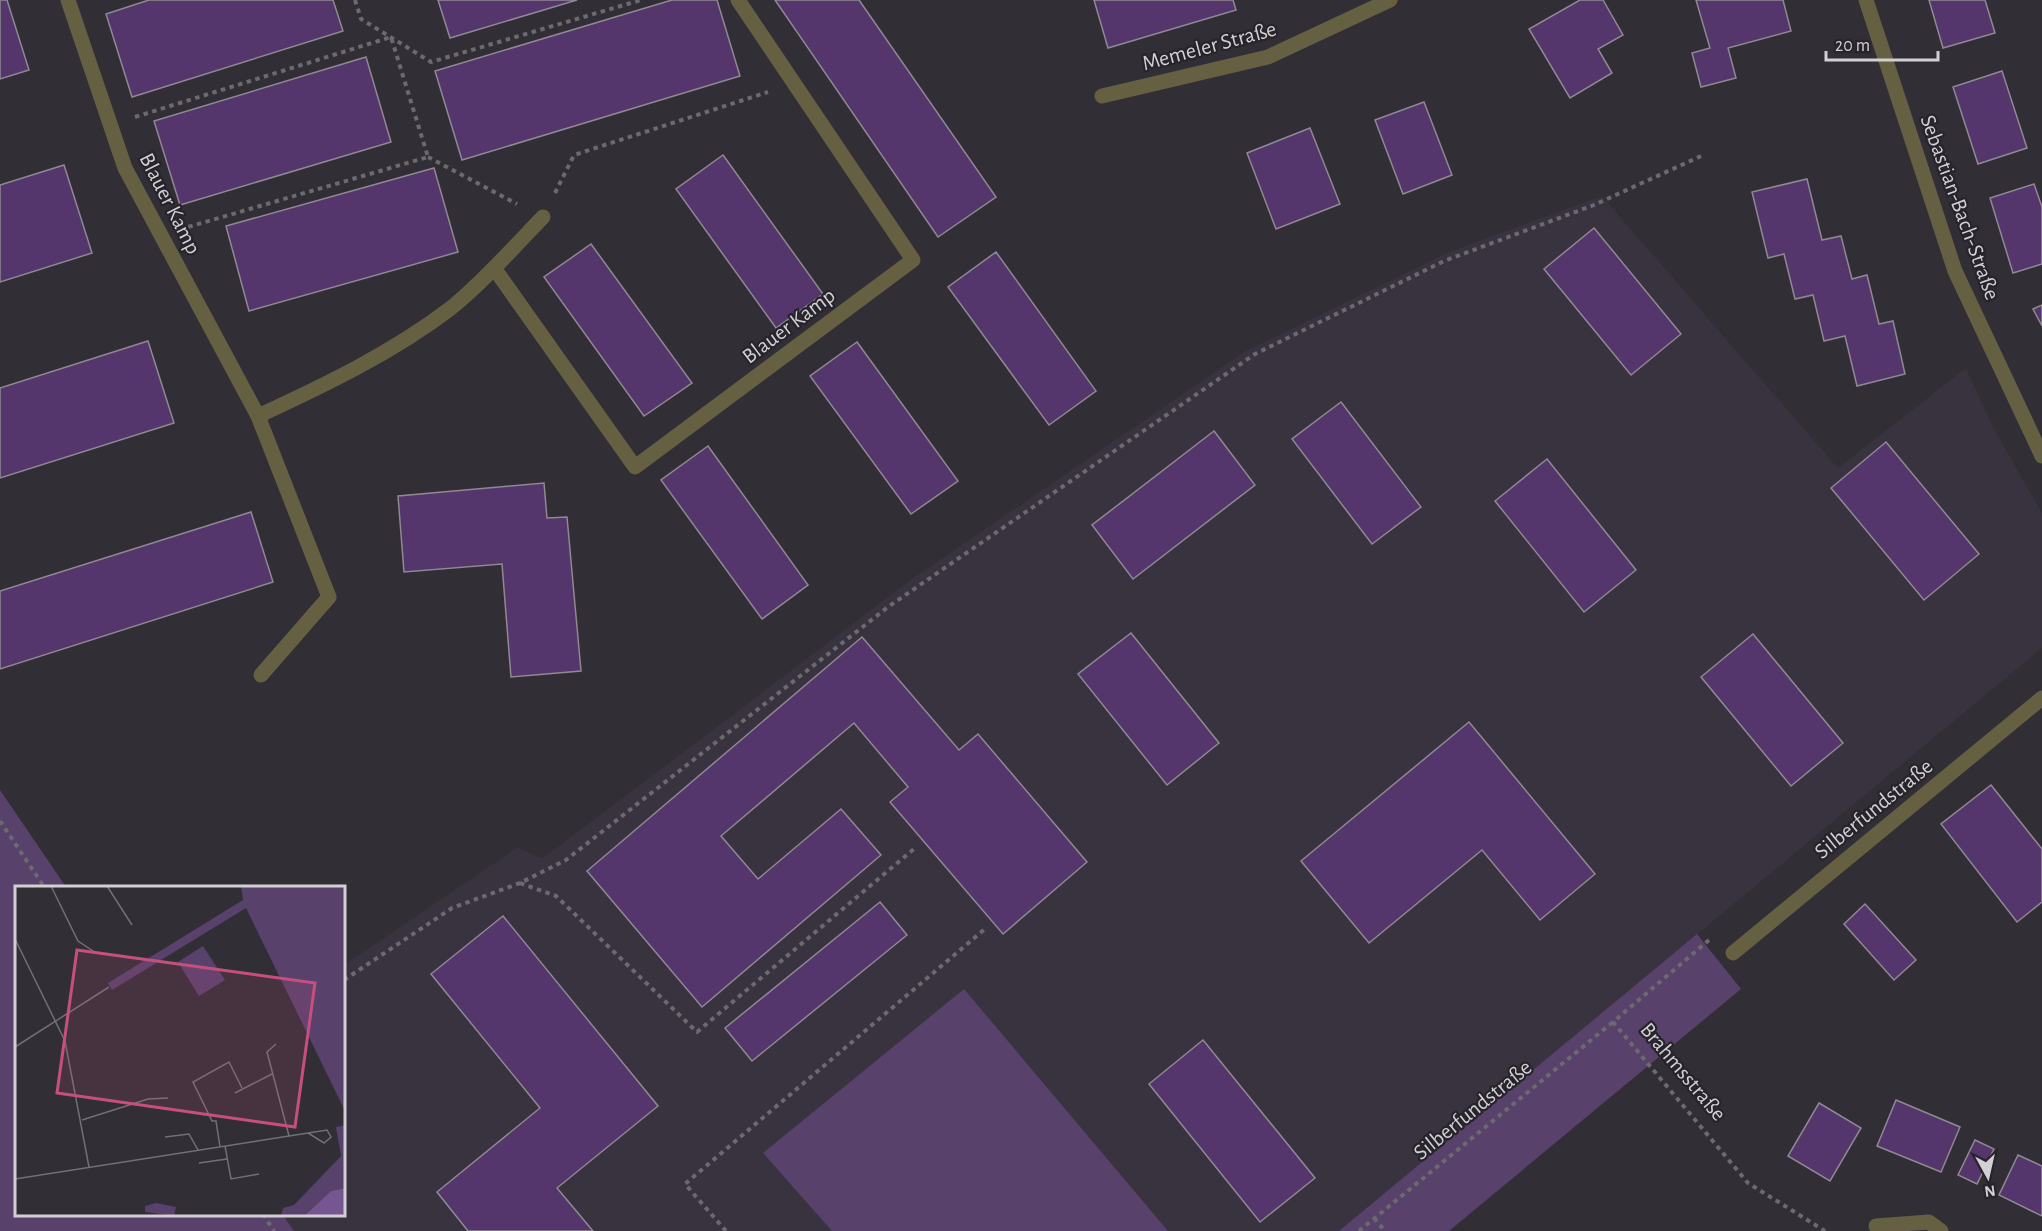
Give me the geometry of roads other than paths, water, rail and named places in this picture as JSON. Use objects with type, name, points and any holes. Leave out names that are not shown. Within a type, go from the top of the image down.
[{"type":"street","name":"Blauer Kamp","points":[[68,0],[125,168],[258,416],[329,597],[261,675]]},
{"type":"street","name":"Blauer Kamp","points":[[494,268],[635,467],[913,260],[738,0]]},
{"type":"street","name":"Memeler Straße","points":[[1102,96],[1268,57],[1390,0]]},
{"type":"street","name":"Sebastian-Bach-Straße","points":[[1866,0],[1955,270],[2042,456]]},
{"type":"street","points":[[258,416],[351,373],[451,308],[494,268],[543,217]]},
{"type":"street","name":"Silberfundstraße","points":[[1733,953],[2042,698]]},
{"type":"street","points":[[1876,1226],[1929,1222],[1941,1231]]}]
